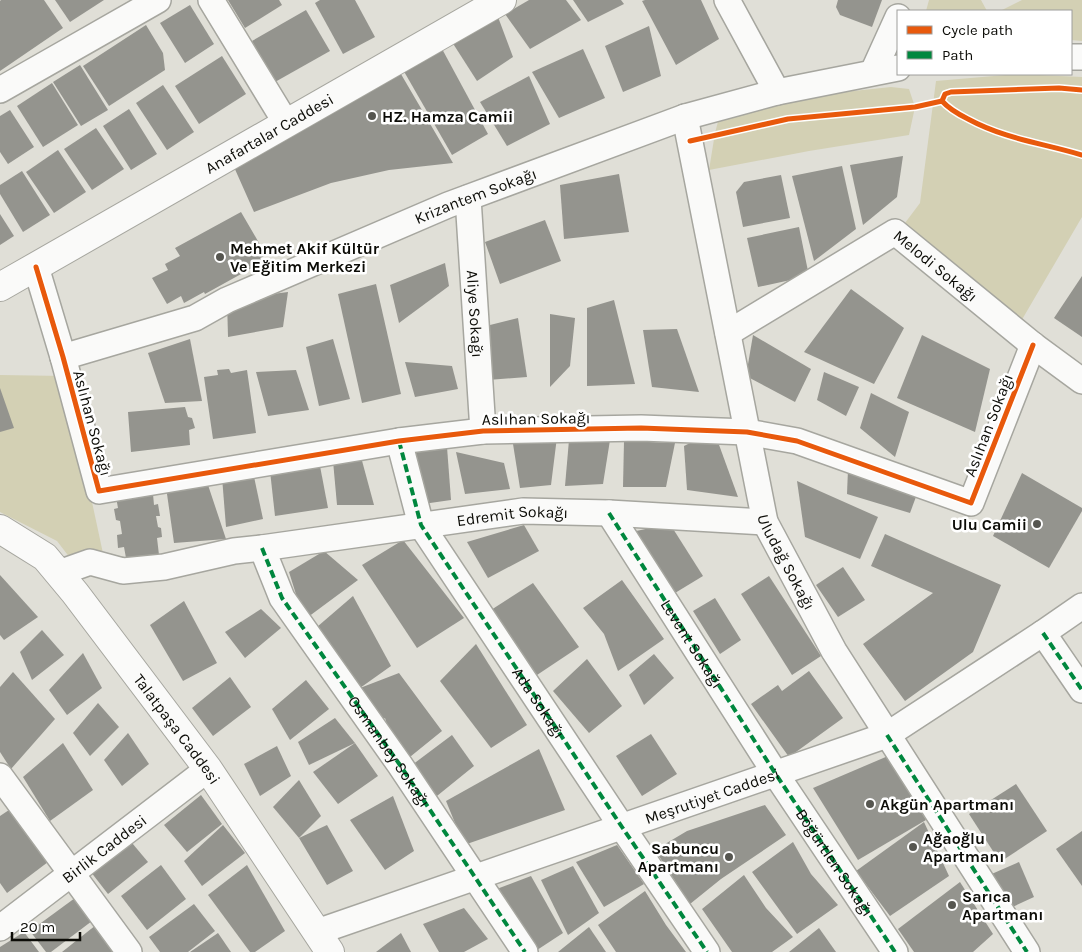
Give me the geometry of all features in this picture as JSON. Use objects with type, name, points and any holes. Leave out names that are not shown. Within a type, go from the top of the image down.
[{"type":"main road","name":"Anafartalar Caddesi","points":[[0,287],[502,0]]},
{"type":"main road","name":"Anafartalar Caddesi","points":[[0,301],[36,267]]},
{"type":"main road","name":"Talatpaşa Caddesi","points":[[0,529],[45,557],[59,573],[208,769],[323,942]]},
{"type":"street","points":[[0,90],[158,0]]},
{"type":"street","points":[[212,0],[286,123]]},
{"type":"street","points":[[727,0],[777,92]]},
{"type":"street","points":[[873,72],[897,19]]},
{"type":"street","name":"Krizantem Sokağı","points":[[63,357],[195,318],[236,296],[468,198],[685,116],[777,92],[897,68]]},
{"type":"street","name":"Uludağ Sokağı","points":[[685,116],[765,522],[834,651],[1027,952]]},
{"type":"street","name":"Aliye Sokağı","points":[[468,198],[483,431]]},
{"type":"street","name":"Melodi Sokağı","points":[[728,333],[895,232],[1033,346],[1082,381]]},
{"type":"street","name":"Aslıhan Sokağı","points":[[36,267],[63,357],[98,491],[399,441],[483,431],[641,428],[747,432],[797,441],[971,503],[1033,346]]},
{"type":"street","name":"Ada Sokağı","points":[[399,441],[421,525],[622,827],[708,952]]},
{"type":"street","name":"Edremit Sokağı","points":[[59,573],[90,562],[123,571],[164,567],[234,550],[262,548],[523,511],[609,513],[765,522]]},
{"type":"street","name":"Levent Sokağı","points":[[609,513],[775,773]]},
{"type":"street","name":"Osmanbey Sokağı","points":[[262,548],[282,598],[400,765],[525,952]]},
{"type":"street","name":"Meşrutiyet Caddesi","points":[[323,942],[475,877],[887,735],[1082,606]]},
{"type":"street","points":[[1043,633],[1082,690]]},
{"type":"street","name":"Birlik Caddesi","points":[[0,928],[208,769]]},
{"type":"street","name":"Böğürtlen Sokağı","points":[[775,773],[894,952]]},
{"type":"street","points":[[0,776],[129,952]]},
{"type":"shaded area","points":[[929,0],[981,0],[986,10],[926,10]]},
{"type":"shaded area","points":[[1022,0],[1082,0],[1082,41],[1072,40],[1072,10],[1002,10]]},
{"type":"shaded area","points":[[1005,75],[1082,77],[1082,217],[1020,323],[899,231],[920,203],[936,81]]},
{"type":"shaded area","points":[[891,87],[909,89],[915,107],[909,135],[709,170],[720,114],[816,95]]},
{"type":"shaded area","points":[[0,375],[65,376],[104,558],[77,567],[57,541],[0,512]]},
{"type":"building","points":[[44,0],[63,28],[0,71],[0,1]]},
{"type":"building","points":[[55,0],[104,0],[70,22]]},
{"type":"building","points":[[228,0],[279,0],[282,5],[245,28]]},
{"type":"building","points":[[320,0],[355,0],[375,37],[343,54],[315,3]]},
{"type":"building","points":[[529,0],[566,0],[581,20],[530,49],[505,14]]},
{"type":"building","points":[[573,0],[621,0],[624,4],[588,22]]},
{"type":"building","points":[[701,0],[719,39],[676,65],[642,1]]},
{"type":"building","points":[[838,0],[882,0],[872,27],[840,15],[836,7]]},
{"type":"building","points":[[190,5],[214,44],[185,63],[160,23]]},
{"type":"building","points":[[306,10],[330,51],[275,82],[252,41]]},
{"type":"building","points":[[498,17],[513,57],[477,81],[452,42]]},
{"type":"building","points":[[146,25],[163,53],[165,70],[109,106],[83,66]]},
{"type":"building","points":[[649,26],[661,76],[623,92],[605,46]]},
{"type":"building","points":[[441,47],[488,134],[452,155],[402,68]]},
{"type":"building","points":[[583,49],[605,98],[559,118],[532,72]]},
{"type":"building","points":[[222,56],[246,94],[199,124],[175,86]]},
{"type":"building","points":[[80,65],[108,110],[81,126],[53,82]]},
{"type":"building","name":"HZ. Hamza Camii","points":[[398,69],[453,163],[389,170],[331,183],[254,212],[234,167]]},
{"type":"building","points":[[529,76],[550,124],[507,146],[480,102]]},
{"type":"building","points":[[52,83],[78,125],[43,147],[17,106]]},
{"type":"building","points":[[163,85],[194,132],[167,150],[136,103]]},
{"type":"building","points":[[129,109],[157,154],[131,170],[103,126]]},
{"type":"building","points":[[10,110],[34,147],[8,164],[0,152],[0,116]]},
{"type":"building","points":[[96,128],[124,169],[92,190],[64,149]]},
{"type":"building","points":[[58,150],[86,192],[54,213],[26,172]]},
{"type":"building","points":[[903,156],[897,197],[863,225],[850,165]]},
{"type":"building","points":[[842,166],[856,229],[814,261],[792,176]]},
{"type":"building","points":[[22,171],[50,215],[23,232],[0,194],[0,185]]},
{"type":"building","points":[[619,174],[629,232],[564,239],[560,185]]},
{"type":"building","points":[[781,175],[790,218],[743,227],[736,192],[744,182]]},
{"type":"building","name":"Mehmet Akif Kültür Ve Eğitim Merkezi","points":[[241,212],[266,255],[260,258],[263,262],[205,294],[204,292],[184,303],[181,296],[167,304],[152,278],[168,270],[165,264],[180,256],[175,248]]},
{"type":"building","points":[[0,214],[14,236],[0,245]]},
{"type":"building","points":[[545,220],[561,261],[500,284],[485,242]]},
{"type":"building","points":[[799,227],[809,276],[758,287],[747,238]]},
{"type":"building","points":[[445,263],[449,286],[399,323],[390,285]]},
{"type":"building","points":[[1082,276],[1082,337],[1054,318]]},
{"type":"building","points":[[376,284],[401,394],[362,403],[338,294]]},
{"type":"building","points":[[851,289],[904,328],[874,384],[804,352]]},
{"type":"building","points":[[288,292],[283,327],[228,337],[227,300]]},
{"type":"building","points":[[614,300],[635,384],[587,386],[587,308]]},
{"type":"building","points":[[550,314],[575,318],[570,366],[550,387]]},
{"type":"building","points":[[518,318],[527,377],[488,380],[490,325]]},
{"type":"building","points":[[677,329],[699,392],[652,387],[643,330]]},
{"type":"building","points":[[753,335],[811,369],[795,402],[746,376]]},
{"type":"building","points":[[922,335],[990,369],[975,432],[897,398]]},
{"type":"building","points":[[190,339],[202,401],[165,403],[148,353]]},
{"type":"building","points":[[333,339],[350,399],[319,406],[306,347]]},
{"type":"building","points":[[405,362],[452,366],[458,389],[415,397]]},
{"type":"building","points":[[229,369],[231,373],[247,370],[256,433],[213,439],[204,377],[218,375],[217,370]]},
{"type":"building","points":[[296,370],[309,410],[268,416],[256,372]]},
{"type":"building","points":[[824,372],[859,387],[846,416],[817,400]]},
{"type":"building","points":[[0,388],[14,428],[0,432]]},
{"type":"building","points":[[871,393],[909,412],[895,457],[860,428]]},
{"type":"building","points":[[185,407],[188,417],[192,418],[195,428],[189,430],[190,445],[131,452],[128,412]]},
{"type":"building","points":[[558,429],[551,485],[520,488],[513,444]]},
{"type":"building","points":[[714,431],[738,497],[687,490],[684,446]]},
{"type":"building","points":[[569,440],[610,440],[603,484],[565,486]]},
{"type":"building","points":[[624,441],[675,443],[666,487],[623,487]]},
{"type":"building","points":[[447,447],[451,500],[416,505],[416,450]]},
{"type":"building","points":[[456,452],[504,463],[510,489],[465,494]]},
{"type":"building","points":[[361,457],[374,505],[337,505],[333,461]]},
{"type":"building","points":[[320,466],[328,508],[275,516],[270,471]]},
{"type":"building","points":[[848,469],[920,486],[910,513],[847,494]]},
{"type":"building","points":[[253,472],[263,519],[226,527],[222,477]]},
{"type":"building","name":"Ulu Camii","points":[[1022,473],[1082,508],[1049,568],[993,536]]},
{"type":"building","points":[[797,481],[878,517],[860,559],[805,537]]},
{"type":"building","points":[[207,482],[226,539],[174,543],[166,487]]},
{"type":"building","points":[[153,494],[154,505],[158,504],[160,516],[156,516],[158,527],[161,528],[162,537],[157,538],[159,555],[126,558],[124,547],[118,548],[117,535],[122,534],[120,521],[116,520],[114,509],[118,508],[116,497]]},
{"type":"building","points":[[670,524],[703,576],[675,593],[636,531]]},
{"type":"building","points":[[524,525],[539,551],[488,578],[467,542]]},
{"type":"building","points":[[885,534],[1001,585],[973,652],[905,701],[863,644],[933,593],[871,566]]},
{"type":"building","points":[[403,540],[464,618],[417,648],[362,565]]},
{"type":"building","points":[[324,551],[358,580],[304,620],[289,572]]},
{"type":"building","points":[[843,567],[865,600],[838,617],[816,585]]},
{"type":"building","points":[[0,575],[38,617],[4,640],[0,635]]},
{"type":"building","points":[[769,576],[821,656],[792,675],[741,594]]},
{"type":"building","points":[[622,580],[664,639],[618,671],[604,634],[583,608]]},
{"type":"building","points":[[533,583],[579,647],[537,675],[491,610]]},
{"type":"building","points":[[353,596],[391,666],[360,688],[317,627]]},
{"type":"building","points":[[715,598],[741,640],[720,654],[693,611]]},
{"type":"building","points":[[184,601],[217,663],[183,681],[150,625]]},
{"type":"building","points":[[261,609],[281,628],[245,658],[225,632]]},
{"type":"building","points":[[42,630],[64,655],[32,680],[20,652]]},
{"type":"building","points":[[476,644],[527,725],[491,748],[440,681]]},
{"type":"building","points":[[83,653],[102,688],[67,715],[49,690]]},
{"type":"building","points":[[654,654],[674,678],[644,705],[629,675]]},
{"type":"building","points":[[587,659],[622,706],[589,733],[553,691]]},
{"type":"building","points":[[809,671],[843,718],[789,757],[751,704],[778,685],[782,691]]},
{"type":"building","points":[[13,672],[55,719],[11,769],[0,752],[0,687]]},
{"type":"building","points":[[399,673],[442,731],[400,765],[385,718],[378,723],[360,688]]},
{"type":"building","points":[[230,677],[251,707],[213,736],[192,708]]},
{"type":"building","points":[[306,680],[329,709],[290,740],[272,709]]},
{"type":"building","points":[[98,703],[119,727],[90,756],[73,733]]},
{"type":"building","points":[[335,718],[355,743],[309,765],[298,742]]},
{"type":"building","points":[[128,733],[149,764],[122,786],[104,760]]},
{"type":"building","points":[[651,734],[677,774],[642,796],[616,756]]},
{"type":"building","points":[[452,735],[474,766],[432,800],[408,768]]},
{"type":"building","points":[[63,743],[93,790],[50,821],[23,777]]},
{"type":"building","points":[[355,743],[378,776],[338,804],[313,772]]},
{"type":"building","points":[[277,746],[291,776],[260,796],[244,764]]},
{"type":"building","points":[[539,749],[565,810],[464,845],[446,801]]},
{"type":"building","name":"Akgün Apartmanı","points":[[888,756],[926,820],[858,860],[813,788]]},
{"type":"building","points":[[299,780],[321,816],[299,838],[273,807]]},
{"type":"building","points":[[1016,784],[1047,831],[1000,862],[969,814]]},
{"type":"building","points":[[201,795],[222,824],[187,852],[164,825]]},
{"type":"building","points":[[393,796],[414,851],[385,870],[350,820]]},
{"type":"building","name":"Sabuncu Apartmanı","points":[[765,805],[786,835],[721,879],[690,904],[655,850],[687,831]]},
{"type":"building","points":[[9,810],[48,862],[7,893],[0,883],[0,816]]},
{"type":"building","name":"Ağaoğlu Apartmanı","points":[[924,822],[949,876],[890,916],[856,871]]},
{"type":"building","points":[[223,825],[245,853],[202,886],[184,861]]},
{"type":"building","points":[[327,825],[353,871],[327,885],[299,838]]},
{"type":"building","points":[[1082,831],[1082,886],[1056,849]]},
{"type":"building","points":[[127,837],[148,862],[108,894],[87,867]]},
{"type":"building","points":[[793,842],[811,874],[838,905],[797,934],[752,872]]},
{"type":"building","points":[[617,845],[644,884],[604,907],[576,862]]},
{"type":"building","points":[[1019,862],[1034,897],[1008,909],[987,876]]},
{"type":"building","points":[[161,865],[186,899],[147,930],[121,896]]},
{"type":"building","points":[[247,865],[285,931],[255,952],[250,952],[208,895]]},
{"type":"building","points":[[573,866],[599,913],[568,935],[541,880]]},
{"type":"building","points":[[744,875],[766,908],[793,937],[772,952],[732,952],[702,909]]},
{"type":"building","points":[[531,876],[563,933],[534,952],[494,890]]},
{"type":"building","name":"Sarıca Apartmanı","points":[[960,882],[993,934],[973,952],[914,952],[898,929]]},
{"type":"building","points":[[645,891],[666,925],[686,952],[616,952],[598,925]]},
{"type":"building","points":[[75,898],[92,921],[51,952],[46,952],[30,931]]},
{"type":"building","points":[[194,904],[215,931],[188,952],[160,952],[149,937]]},
{"type":"building","points":[[464,908],[488,939],[464,952],[439,952],[423,924]]},
{"type":"building","points":[[96,925],[116,952],[62,952]]},
{"type":"building","points":[[589,927],[606,952],[558,952]]},
{"type":"building","points":[[819,928],[836,952],[789,952]]},
{"type":"building","points":[[24,932],[39,952],[0,952],[0,947]]},
{"type":"building","points":[[218,933],[231,952],[190,952]]},
{"type":"building","points":[[401,933],[411,952],[376,952]]},
{"type":"marked path","points":[[399,441],[421,525],[707,952]]},
{"type":"marked path","points":[[609,513],[775,773],[895,952]]},
{"type":"marked path","points":[[262,548],[282,598],[400,765],[525,952]]},
{"type":"marked path","points":[[1043,633],[1082,690]]},
{"type":"marked path","points":[[887,735],[1027,952]]},
{"type":"cycle path","points":[[942,101],[945,94],[951,92],[1059,88],[1082,90]]},
{"type":"cycle path","points":[[690,141],[788,119],[915,107],[942,101],[951,109],[982,126],[1024,140],[1082,155]]},
{"type":"cycle path","points":[[36,267],[63,357],[99,491],[399,441],[483,431],[641,428],[747,432],[797,441],[971,503],[1033,345]]},
{"type":"place","name":"HZ. Hamza Camii","points":[[372,116]]},
{"type":"place","name":"Mehmet Akif Kültür Ve Eğitim Merkezi","points":[[220,257]]},
{"type":"place","name":"Ulu Camii","points":[[1037,524]]},
{"type":"place","name":"Akgün Apartmanı","points":[[870,804]]},
{"type":"place","name":"Ağaoğlu Apartmanı","points":[[913,847]]},
{"type":"place","name":"Sabuncu Apartmanı","points":[[729,857]]},
{"type":"place","name":"Sarıca Apartmanı","points":[[952,905]]}]
